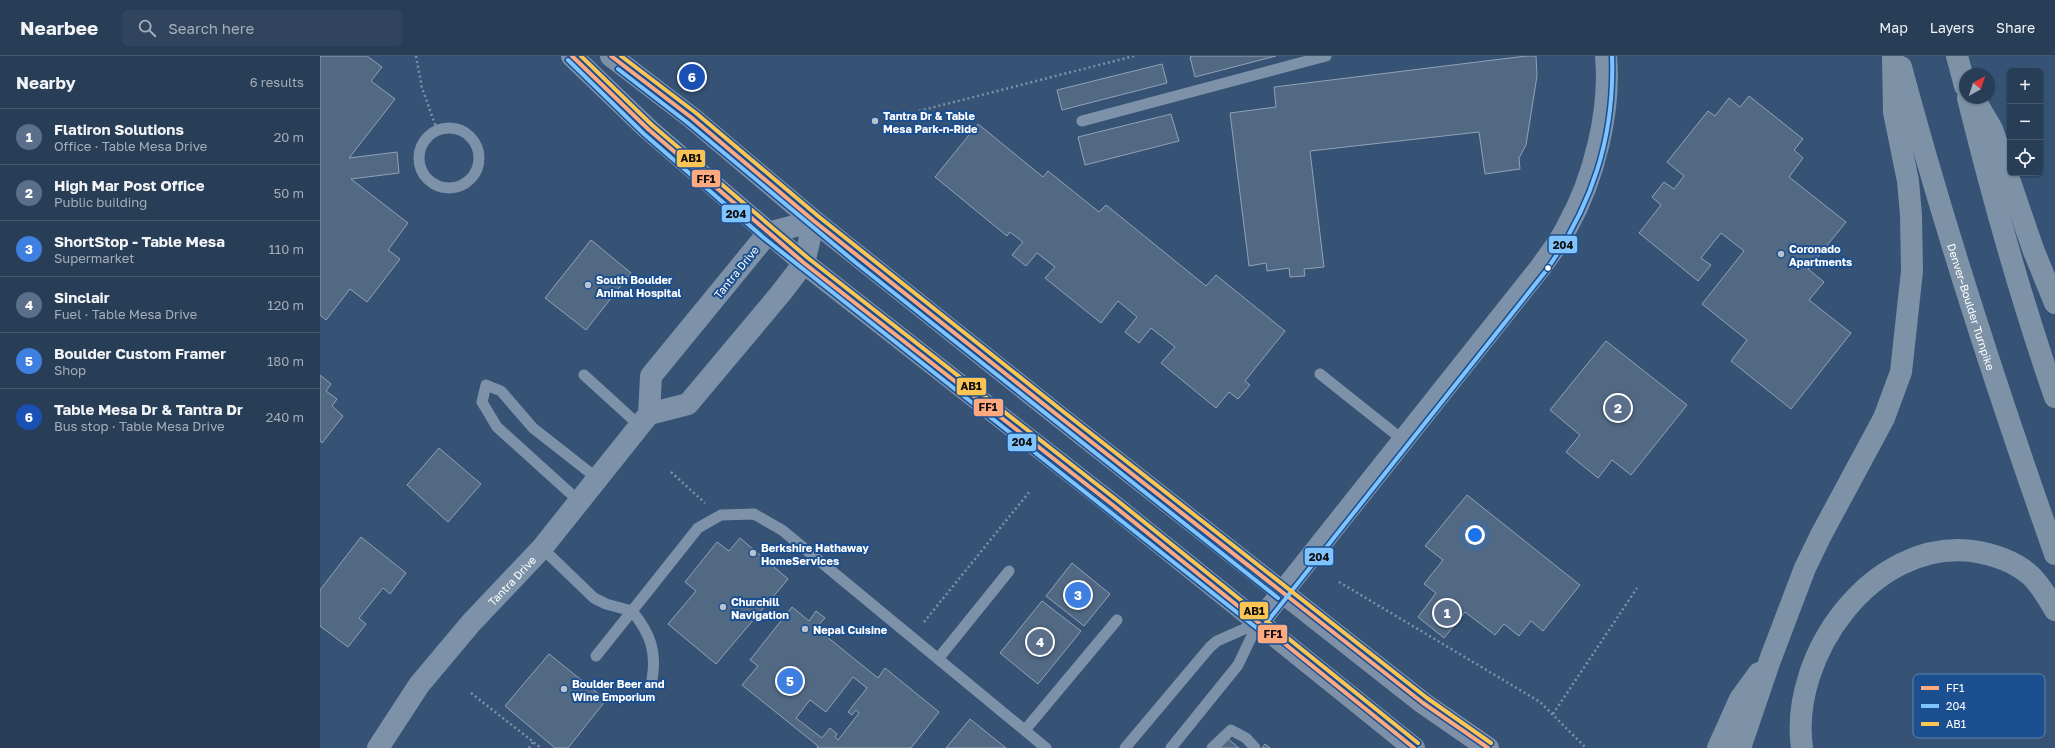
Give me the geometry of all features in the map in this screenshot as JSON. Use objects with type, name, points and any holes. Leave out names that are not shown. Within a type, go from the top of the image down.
[{"type":"highway","points":[[572,56],[648,129],[804,263],[1114,506],[1414,748]]},
{"type":"highway","points":[[612,56],[692,118],[814,221],[1282,593],[1423,703],[1488,748]]},
{"type":"highway","points":[[1740,748],[1770,660],[1805,568],[1821,535],[1884,418],[1901,372],[1912,271],[1911,215],[1908,181],[1894,112],[1893,56]]},
{"type":"highway","name":"Denver–Boulder Turnpike","points":[[1898,56],[1919,135],[2005,413],[2055,554]]},
{"type":"highway","points":[[1958,56],[1961,68]]},
{"type":"highway","points":[[1969,104],[1985,168],[2014,270],[2055,397]]},
{"type":"highway","points":[[1977,104],[1992,129],[2033,249],[2055,304]]},
{"type":"highway","points":[[1802,748],[1799,728],[1802,703],[1813,665],[1830,631],[1845,610],[1872,583],[1891,569],[1910,559],[1941,551],[1963,550],[1984,553],[2005,559],[2030,575],[2055,610]]},
{"type":"highway","points":[[1718,748],[1740,699],[1770,660]]},
{"type":"street","points":[[1258,623],[1540,268],[1567,228],[1587,183],[1604,120],[1608,68],[1606,56]]},
{"type":"street","points":[[644,420],[688,404],[804,263],[814,221],[768,233]]},
{"type":"street","name":"Tantra Drive","points":[[378,748],[419,685],[471,623],[542,548],[644,420],[651,376],[768,233]]},
{"type":"lane","points":[[1082,121],[1326,56]]},
{"type":"lane","points":[[451,128],[464,132],[474,140],[479,153],[479,166],[473,178],[462,186],[448,189],[435,185],[425,176],[422,170],[420,164],[420,150],[427,138],[437,130],[451,128]]},
{"type":"lane","points":[[1320,374],[1403,440]]},
{"type":"lane","points":[[584,375],[644,420]]},
{"type":"lane","points":[[580,502],[497,427],[482,402],[486,385],[501,391],[533,428],[598,479]]},
{"type":"lane","points":[[596,656],[698,528],[721,515],[754,514],[782,530],[1046,748]]},
{"type":"lane","points":[[542,548],[594,598],[606,604],[632,611],[645,627],[651,646],[655,663],[652,680]]},
{"type":"lane","points":[[938,659],[1009,571]]},
{"type":"lane","points":[[1025,730],[1118,620]]},
{"type":"lane","points":[[1125,748],[1210,647],[1217,641],[1258,623]]},
{"type":"lane","points":[[1170,748],[1238,665],[1258,623]]},
{"type":"lane","points":[[1212,748],[1231,730],[1246,738],[1254,748]]},
{"type":"path","points":[[416,56],[422,88],[437,130]]},
{"type":"path","points":[[918,111],[1134,56]]},
{"type":"path","points":[[671,472],[721,515]]},
{"type":"path","points":[[924,622],[1030,491]]},
{"type":"path","points":[[1339,582],[1540,702],[1554,714],[1586,748]]},
{"type":"path","points":[[1554,714],[1637,588]]},
{"type":"path","points":[[471,693],[541,748]]},
{"type":"path","points":[[529,748],[533,742]]},
{"type":"building","points":[[320,56],[367,56],[382,67],[371,81],[395,99],[349,158],[397,152],[399,173],[351,179],[408,223],[388,250],[400,259],[367,302],[350,289],[326,320],[320,315]]},
{"type":"building","points":[[1276,56],[1195,77],[1190,57]]},
{"type":"building","points":[[1536,56],[1537,76],[1526,145],[1519,158],[1520,169],[1485,174],[1479,132],[1310,151],[1324,267],[1304,269],[1305,276],[1290,277],[1289,268],[1267,271],[1266,263],[1249,266],[1230,113],[1276,107],[1274,87]]},
{"type":"building","points":[[1162,64],[1167,83],[1062,110],[1057,90]]},
{"type":"building","name":"Coronado Apartments","points":[[1749,96],[1803,139],[1794,150],[1803,158],[1789,177],[1846,222],[1808,269],[1824,282],[1809,300],[1851,333],[1791,409],[1731,361],[1747,340],[1702,304],[1744,251],[1721,233],[1701,258],[1711,265],[1698,281],[1639,233],[1661,205],[1652,197],[1664,182],[1674,189],[1684,176],[1667,162],[1708,111],[1715,116],[1729,98],[1740,107]]},
{"type":"building","points":[[1171,114],[1179,141],[1085,165],[1078,137]]},
{"type":"building","points":[[978,124],[1043,177],[1048,171],[1099,212],[1106,205],[1206,286],[1216,275],[1285,331],[1245,381],[1250,385],[1238,399],[1229,392],[1216,408],[1161,363],[1175,347],[1151,328],[1139,343],[1125,332],[1137,317],[1118,301],[1101,323],[1045,278],[1055,267],[1037,253],[1026,266],[1012,255],[1023,242],[1010,232],[1007,236],[935,177]]},
{"type":"building","name":"South Boulder Animal Hospital","points":[[591,240],[631,273],[586,330],[545,298]]},
{"type":"building","points":[[1606,341],[1687,405],[1631,475],[1612,460],[1598,478],[1566,452],[1580,435],[1550,410]]},
{"type":"building","points":[[320,375],[331,384],[326,391],[337,399],[332,406],[343,416],[322,443],[320,441]]},
{"type":"building","points":[[439,448],[481,484],[448,522],[407,485]]},
{"type":"building","points":[[1467,495],[1580,585],[1543,631],[1531,621],[1519,636],[1504,624],[1495,635],[1465,612],[1444,638],[1418,617],[1436,593],[1424,584],[1443,560],[1425,546]]},
{"type":"building","points":[[361,537],[406,573],[390,594],[383,588],[359,618],[366,624],[348,647],[320,626],[320,590]]},
{"type":"building","name":"Churchill Navigation","points":[[740,538],[788,579],[716,664],[668,624],[696,591],[685,582],[717,542],[729,551]]},
{"type":"building","points":[[1072,563],[1110,594],[1084,626],[1046,596]]},
{"type":"building","points":[[1042,601],[1081,631],[1038,684],[1000,653]]},
{"type":"building","points":[[792,607],[809,621],[816,611],[825,618],[816,628],[878,678],[885,668],[939,712],[911,748],[817,748],[818,746],[742,685],[758,666],[750,660]],"holes":[[[853,677],[867,688],[848,712],[852,715],[856,710],[859,713],[838,740],[835,737],[837,734],[830,728],[822,738],[796,718],[810,700],[826,712]]]},
{"type":"building","points":[[549,654],[606,700],[568,748],[555,748],[505,706]]},
{"type":"building","points":[[970,719],[1006,748],[946,748]]},
{"type":"building","points":[[1228,739],[1239,748],[1220,748]]},
{"type":"building","points":[[1265,744],[1270,748],[1262,748]]},
{"type":"transit line","name":"FF1","points":[[572,56],[648,129],[804,263],[1114,506],[1414,748]]},
{"type":"transit line","name":"AB1","points":[[581,56],[652,125],[808,258],[1118,501],[1418,743]]},
{"type":"transit line","name":"FF1","points":[[611,56],[692,118],[814,221],[1061,418],[1423,703],[1488,748]]},
{"type":"transit line","name":"AB1","points":[[621,56],[696,113],[818,216],[1065,413],[1427,698],[1491,743]]},
{"type":"transit line","name":"204","points":[[568,60],[644,134],[764,238],[1258,629],[1263,627],[1545,272],[1561,247],[1576,222],[1588,196],[1605,143],[1612,86],[1612,56]]},
{"type":"transit line","name":"204","points":[[618,69],[688,123],[855,262],[1278,598]]},
{"type":"place","name":"Table Mesa Dr & Tantra Dr","points":[[692,77]]},
{"type":"place","name":"Tantra Dr & Table Mesa Park-n-Ride","points":[[875,121]]},
{"type":"place","name":"Coronado Apartments","points":[[1781,254]]},
{"type":"place","name":"South Boulder Animal Hospital","points":[[588,285]]},
{"type":"place","name":"High Mar Post Office","points":[[1618,408]]},
{"type":"place","name":"Berkshire Hathaway HomeServices","points":[[753,553]]},
{"type":"place","name":"ShortStop - Table Mesa","points":[[1078,595]]},
{"type":"place","name":"Churchill Navigation","points":[[723,607]]},
{"type":"place","name":"Flatiron Solutions","points":[[1447,613]]},
{"type":"place","name":"Nepal Cuisine","points":[[805,629]]},
{"type":"place","name":"Sinclair","points":[[1040,642]]},
{"type":"place","name":"Boulder Custom Framer","points":[[790,681]]},
{"type":"place","name":"Boulder Beer and Wine Emporium","points":[[564,689]]}]
